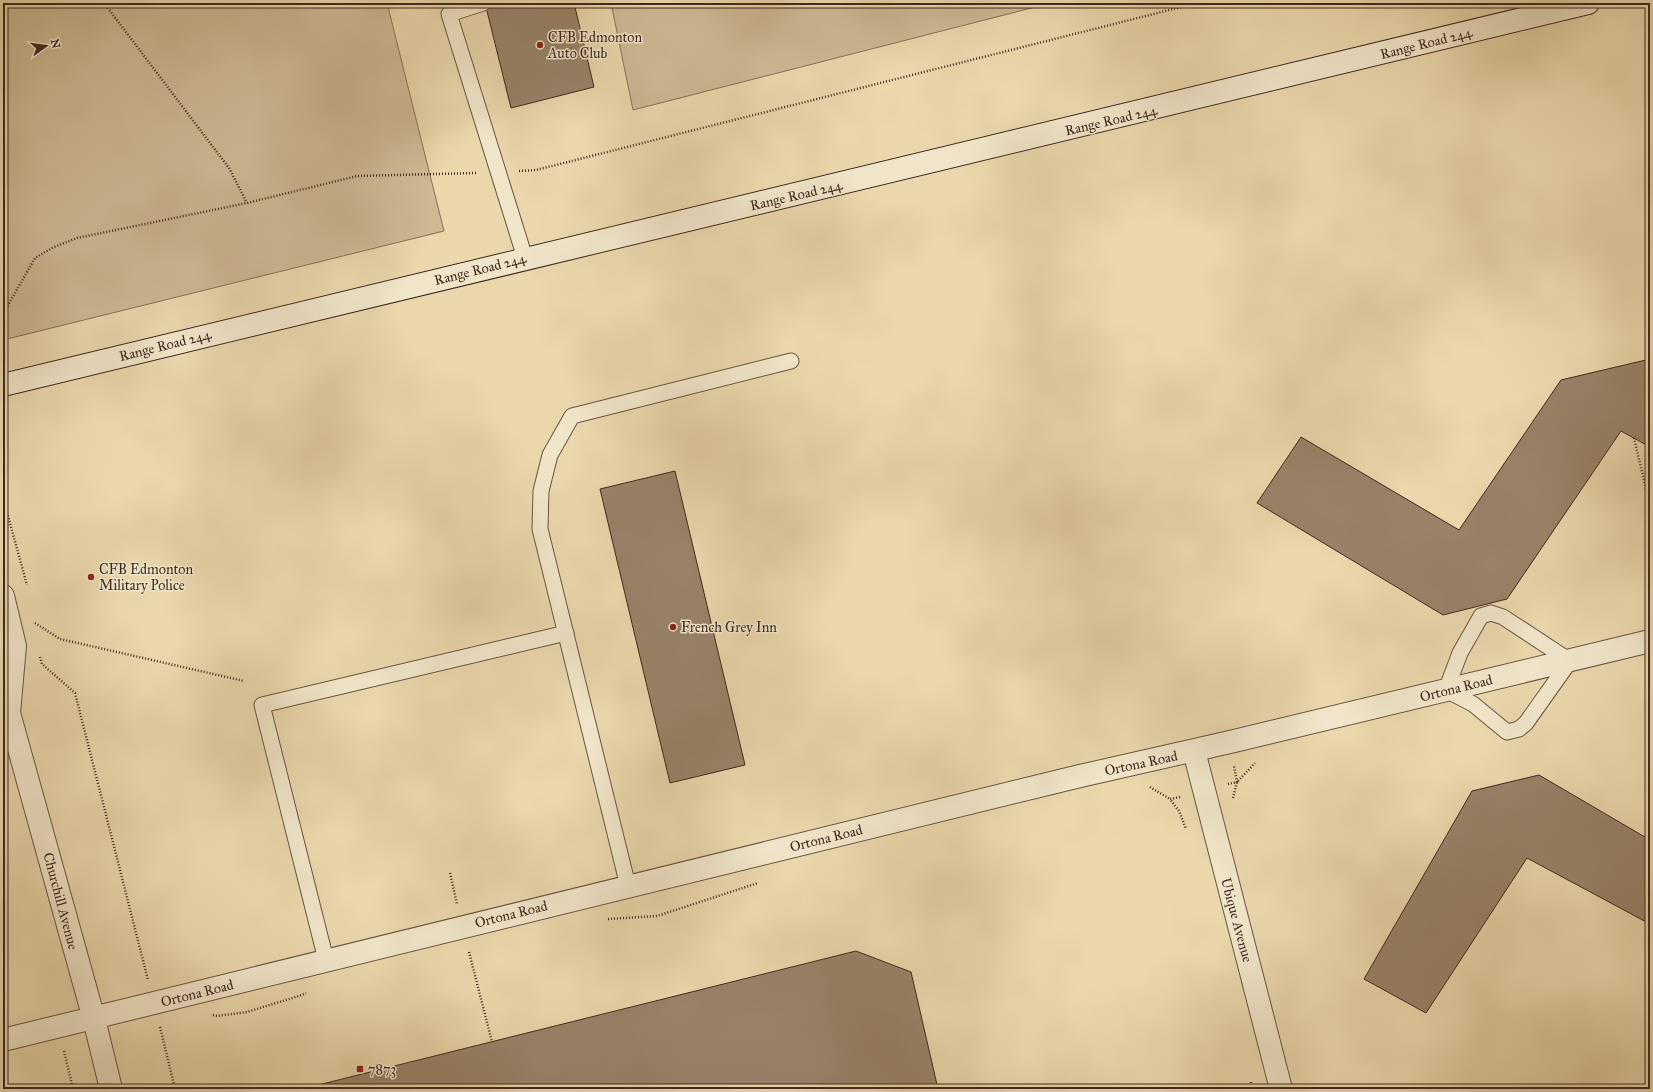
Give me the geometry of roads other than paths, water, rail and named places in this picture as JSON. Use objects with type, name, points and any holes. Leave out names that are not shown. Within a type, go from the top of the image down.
[{"type":"street","name":"Range Road 244","points":[[3,385],[526,258],[1190,101],[1588,3]]},
{"type":"street","name":"Churchill Avenue","points":[[3,596],[15,646],[6,707],[94,1019],[111,1089]]},
{"type":"street","name":"Ortona Road","points":[[3,1040],[94,1019],[462,926],[1072,778],[1194,751],[1650,641]]},
{"type":"street","name":"Ubique Avenue","points":[[1194,751],[1281,1089]]},
{"type":"lane","points":[[483,3],[449,14],[526,258]]},
{"type":"lane","points":[[628,886],[540,529],[541,491],[550,455],[572,416],[791,361]]},
{"type":"lane","points":[[1491,613],[1503,617],[1570,661],[1526,723],[1519,729],[1508,732],[1473,704],[1446,690],[1468,637],[1481,616],[1491,613]]},
{"type":"lane","points":[[326,960],[262,705],[566,633]]},
{"type":"place","name":"CFB Edmonton Auto Club","points":[[540,45]]},
{"type":"place","name":"CFB Edmonton Military Police","points":[[91,577]]},
{"type":"place","name":"French Grey Inn","points":[[673,627]]},
{"type":"place","name":"7873","points":[[360,1069]]}]
